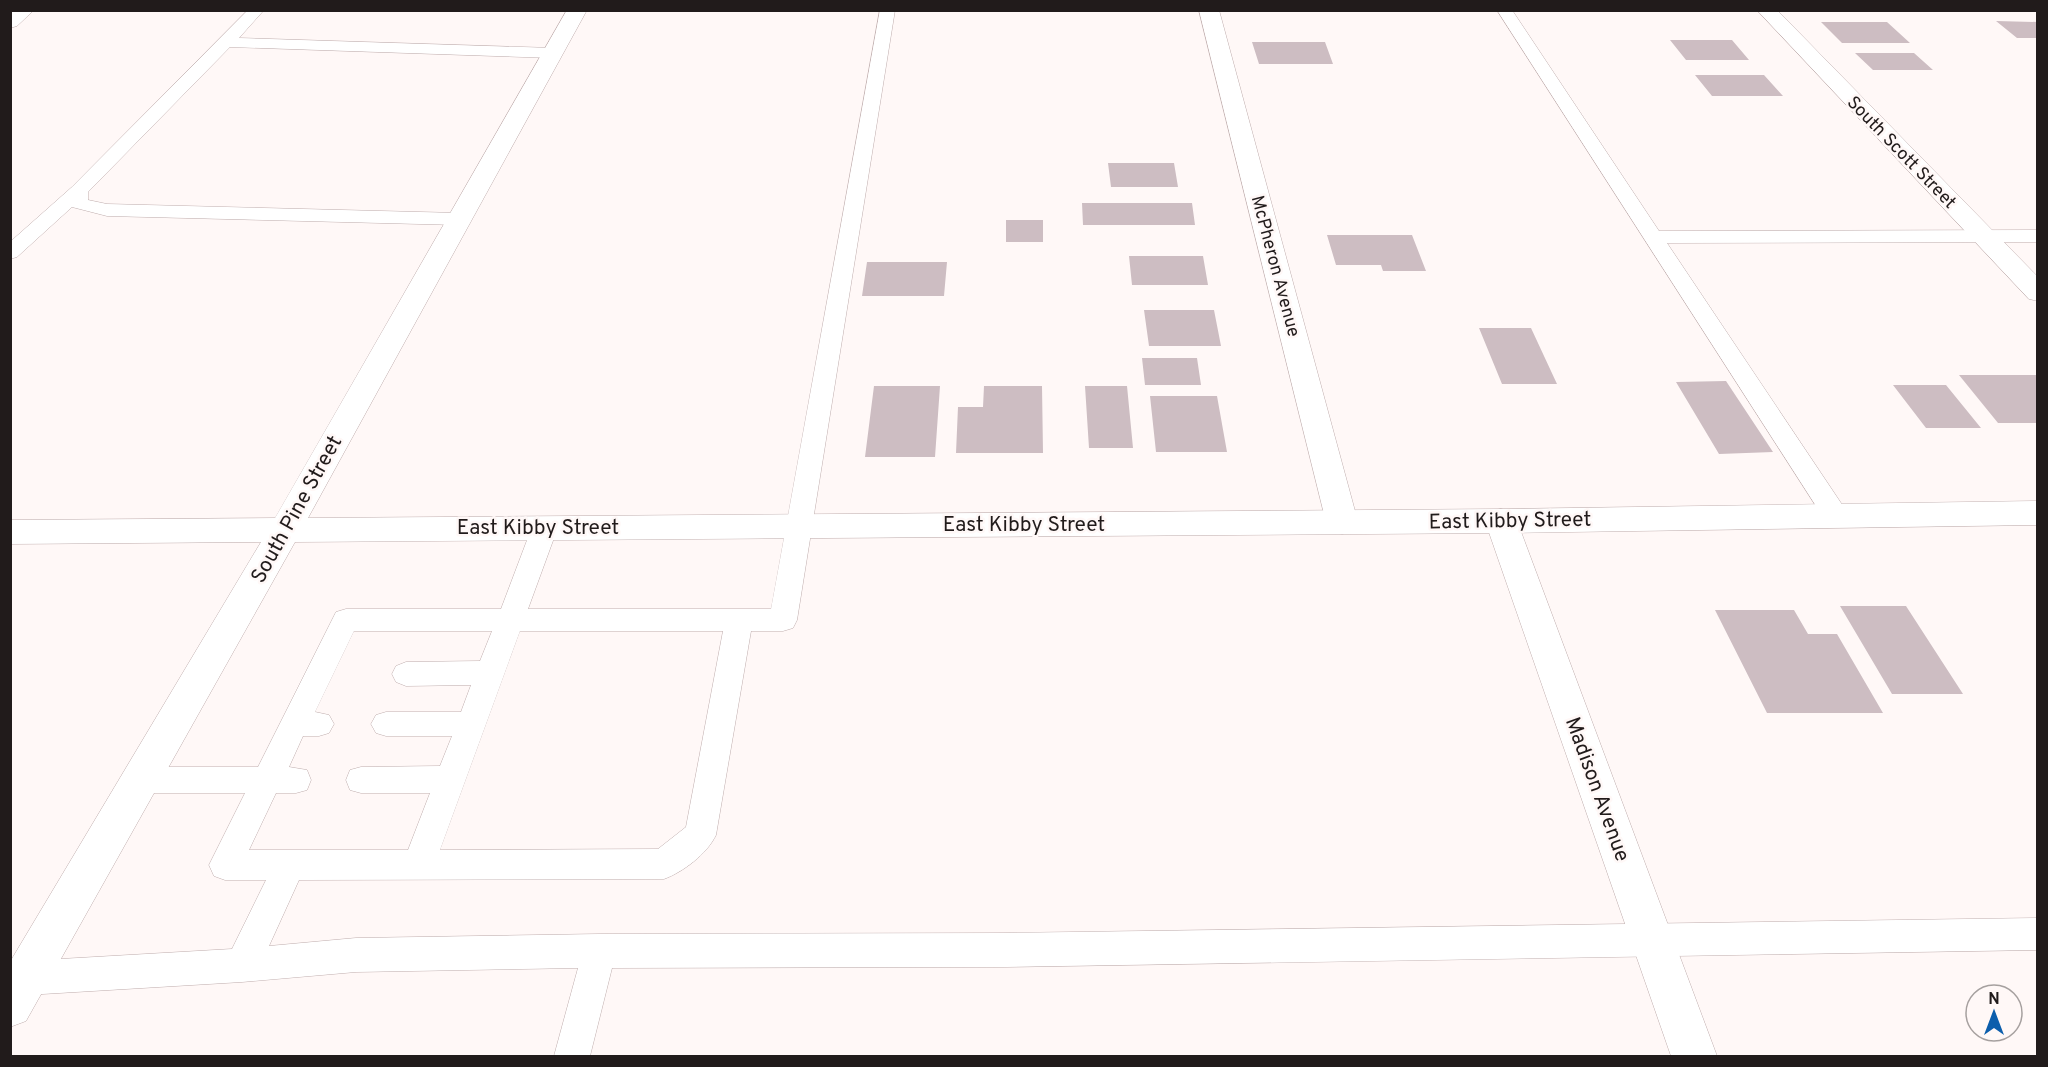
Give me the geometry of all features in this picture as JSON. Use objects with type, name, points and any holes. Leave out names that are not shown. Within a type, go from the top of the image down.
[{"type":"street","points":[[10,22],[25,10]]},
{"type":"street","name":"South Pine Street","points":[[18,992],[286,528],[577,10]]},
{"type":"street","name":"McPheron Avenue","points":[[1209,10],[1342,522]]},
{"type":"street","name":"South Scott Street","points":[[1766,10],[2037,293]]},
{"type":"street","name":"East Kibby Street","points":[[10,532],[286,528],[1342,522],[2037,513]]},
{"type":"street","name":"Madison Avenue","points":[[1501,520],[1694,1056]]},
{"type":"lane","points":[[10,253],[79,191],[257,10]]},
{"type":"lane","points":[[739,620],[700,835],[664,864],[225,865],[281,780],[330,674],[346,620],[739,620],[783,620],[888,10]]},
{"type":"lane","points":[[1504,10],[1836,516]]},
{"type":"lane","points":[[225,42],[553,53]]},
{"type":"lane","points":[[79,191],[79,203],[107,210],[459,219]]},
{"type":"lane","points":[[1653,237],[2037,236]]},
{"type":"lane","points":[[418,865],[545,527]]},
{"type":"lane","points":[[406,674],[489,673]]},
{"type":"lane","points":[[386,724],[470,724]]},
{"type":"lane","points":[[361,780],[450,779]]},
{"type":"lane","points":[[142,780],[281,780]]},
{"type":"lane","points":[[242,965],[290,865]]},
{"type":"lane","points":[[18,992],[242,965],[356,955],[599,951],[1006,950],[2037,934]]},
{"type":"lane","points":[[572,1056],[599,951]]},
{"type":"building","points":[[1996,21],[2038,22],[2038,38],[2017,38]]},
{"type":"building","points":[[1821,22],[1887,22],[1910,43],[1842,43]]},
{"type":"building","points":[[1670,40],[1732,40],[1749,60],[1686,60]]},
{"type":"building","points":[[1252,42],[1325,42],[1333,64],[1259,64]]},
{"type":"building","points":[[1855,53],[1914,53],[1933,70],[1873,70]]},
{"type":"building","points":[[1695,75],[1764,75],[1783,96],[1712,96]]},
{"type":"building","points":[[1108,163],[1174,163],[1178,187],[1111,187]]},
{"type":"building","points":[[1082,203],[1192,203],[1195,225],[1083,225]]},
{"type":"building","points":[[1006,220],[1043,220],[1043,242],[1006,242]]},
{"type":"building","points":[[1327,235],[1412,235],[1426,271],[1383,271],[1381,265],[1336,265]]},
{"type":"building","points":[[1129,256],[1203,256],[1208,285],[1132,285]]},
{"type":"building","points":[[867,262],[947,262],[944,296],[862,296]]},
{"type":"building","points":[[1144,310],[1214,310],[1221,346],[1149,346]]},
{"type":"building","points":[[1479,328],[1531,328],[1557,384],[1502,384]]},
{"type":"building","points":[[1142,358],[1197,358],[1201,385],[1145,385]]},
{"type":"building","points":[[1959,375],[2038,375],[2038,423],[1998,423]]},
{"type":"building","points":[[1726,381],[1773,452],[1719,454],[1676,382]]},
{"type":"building","points":[[1893,385],[1946,385],[1981,428],[1926,428]]},
{"type":"building","points":[[874,386],[940,386],[935,457],[865,457]]},
{"type":"building","points":[[984,386],[1042,386],[1043,453],[956,453],[958,407],[983,407]]},
{"type":"building","points":[[1085,386],[1127,386],[1133,448],[1089,448]]},
{"type":"building","points":[[1150,396],[1217,396],[1227,452],[1156,452]]},
{"type":"building","points":[[1840,606],[1906,606],[1963,694],[1892,694]]},
{"type":"building","points":[[1715,610],[1794,610],[1808,634],[1837,634],[1883,713],[1767,713]]}]
